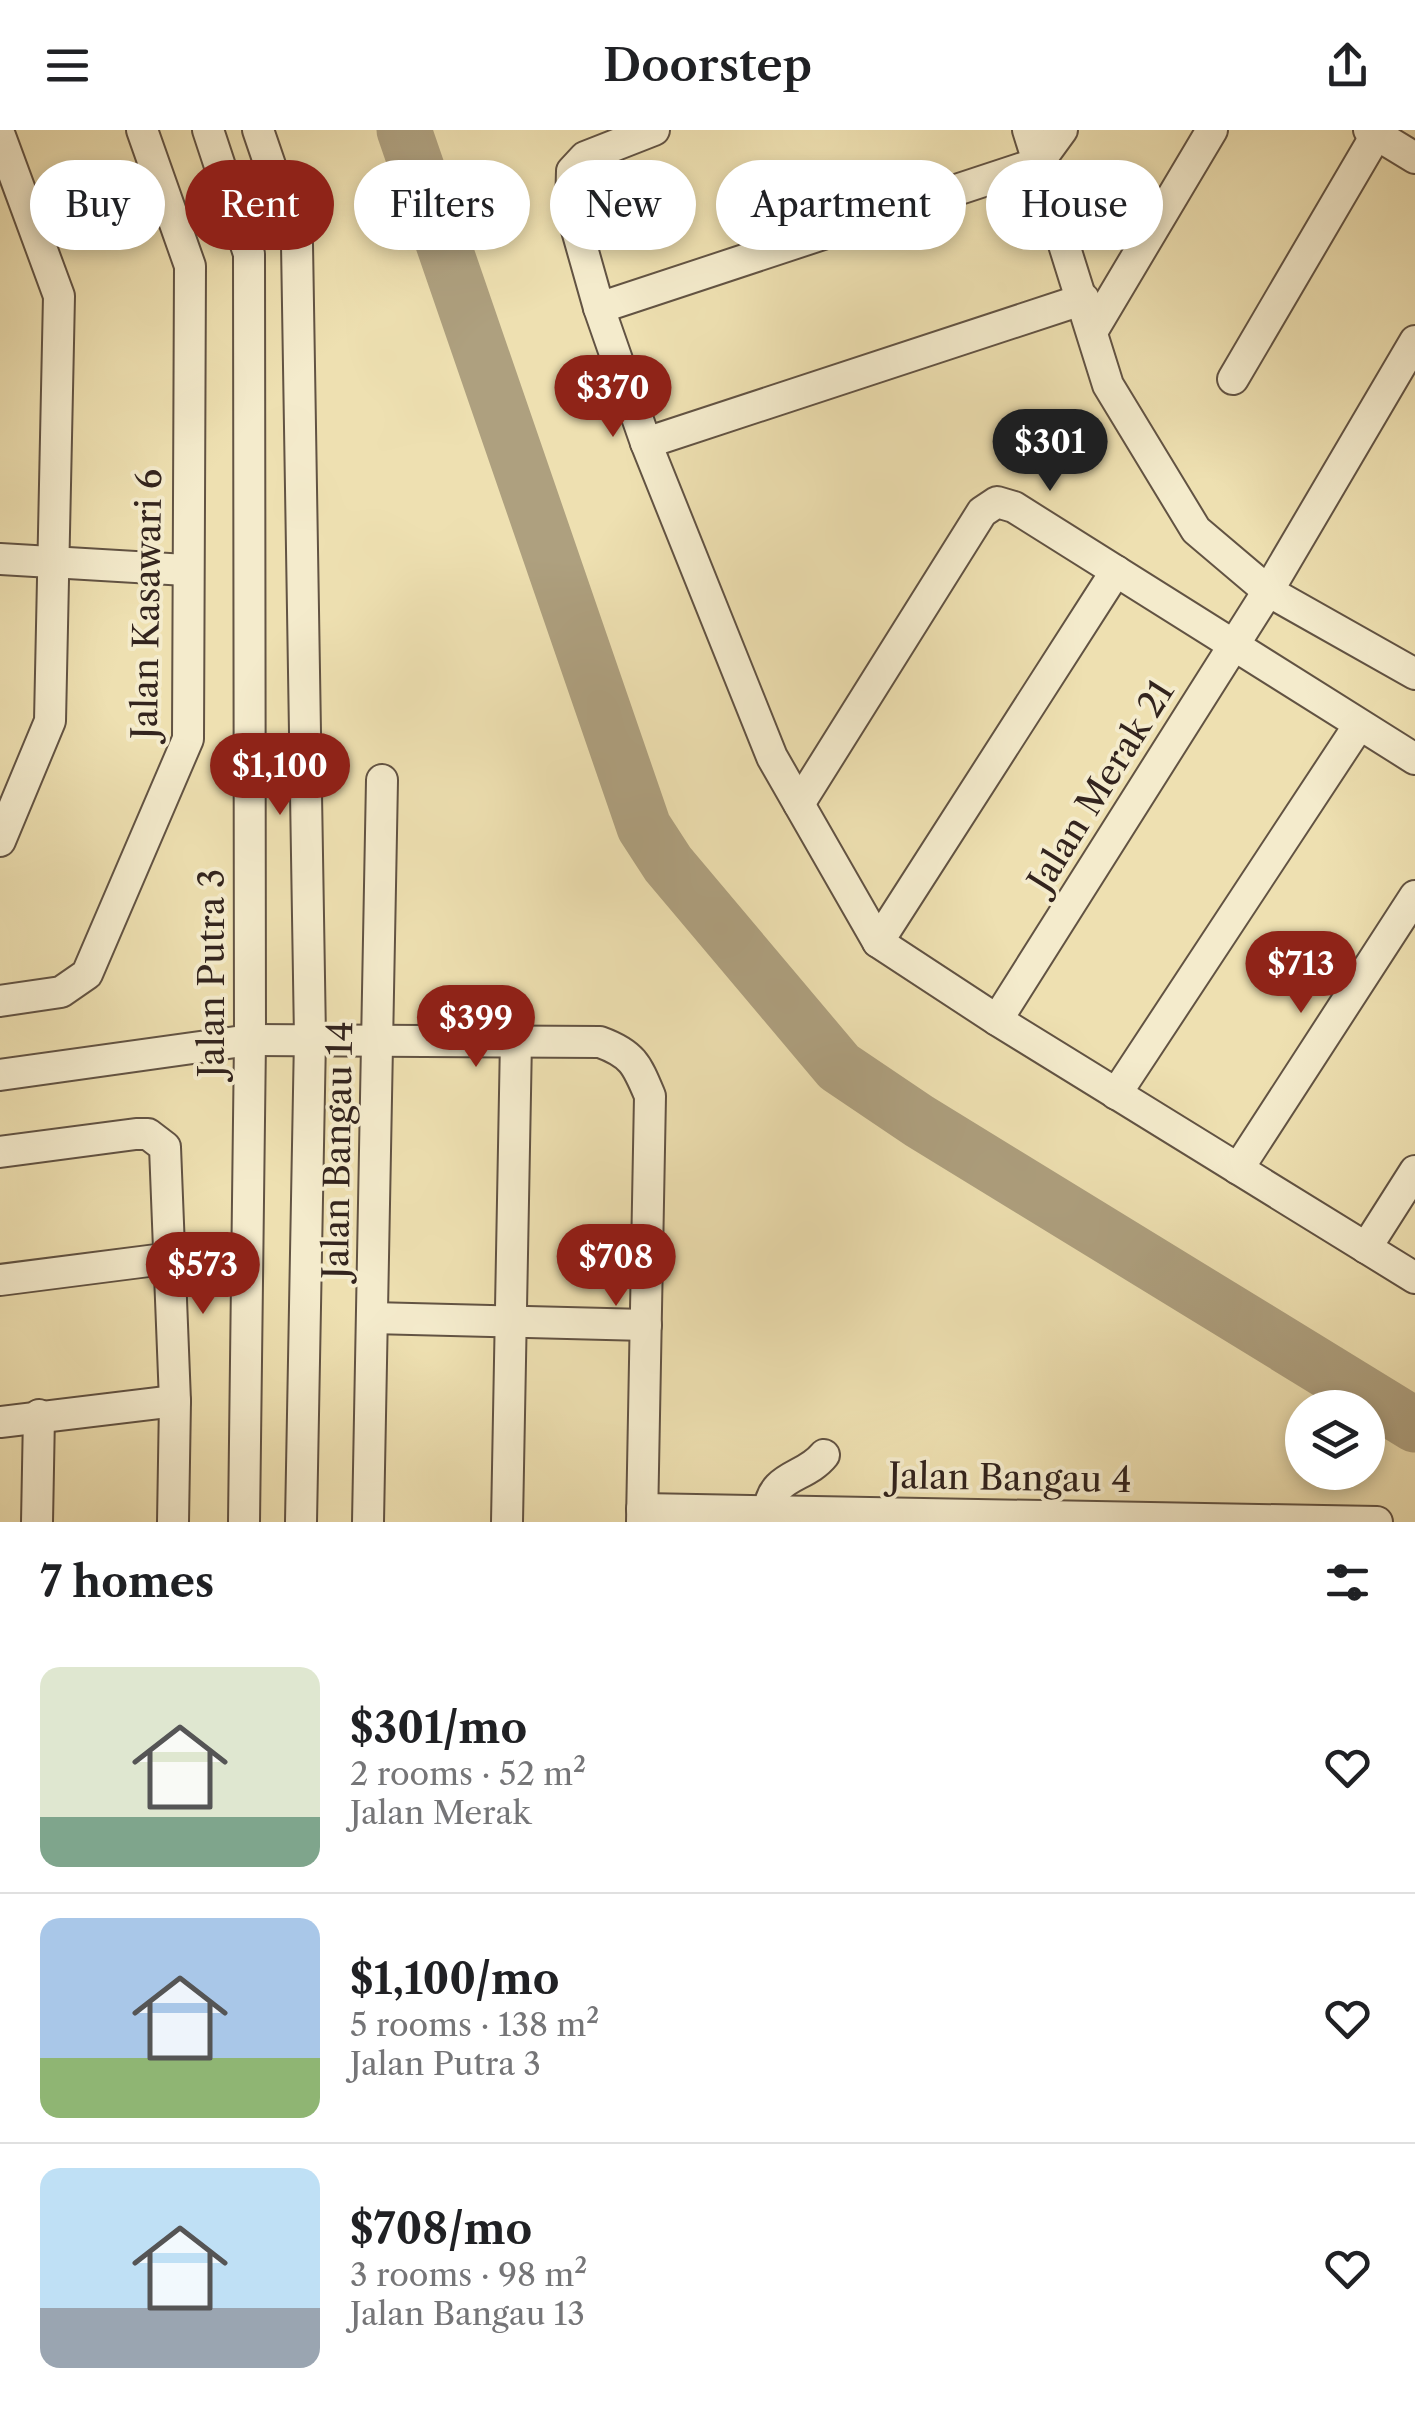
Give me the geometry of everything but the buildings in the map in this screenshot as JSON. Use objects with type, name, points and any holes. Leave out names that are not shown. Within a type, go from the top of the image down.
[{"type":"street","name":"Jalan Kasawari 6","points":[[0,1001],[60,992],[88,974],[188,739],[190,266],[142,130]]},
{"type":"street","name":"Jalan Putra 3","points":[[208,130],[249,254],[250,1040],[244,1522]]},
{"type":"street","points":[[258,130],[297,244],[310,1038],[301,1522]]},
{"type":"street","points":[[654,130],[584,157],[572,171],[571,209],[599,308],[646,443],[772,756],[878,942],[997,1020],[1415,1278]]},
{"type":"street","points":[[1028,130],[1037,160]]},
{"type":"street","points":[[1040,160],[1062,130]]},
{"type":"street","points":[[1093,330],[1212,130]]},
{"type":"street","points":[[1233,380],[1375,132],[1415,158]]},
{"type":"street","points":[[0,136],[59,296],[50,721],[0,841]]},
{"type":"street","points":[[599,308],[986,180]]},
{"type":"street","points":[[1067,250],[1108,386],[1196,530],[1268,591],[1415,674]]},
{"type":"street","points":[[646,443],[1084,299]]},
{"type":"street","name":"Jalan Merak 21","points":[[997,1020],[1268,591],[1415,341]]},
{"type":"street","points":[[799,804],[988,506],[997,502],[1014,507],[1415,760]]},
{"type":"street","points":[[0,559],[186,570]]},
{"type":"street","points":[[878,942],[1116,571]]},
{"type":"street","points":[[1116,1094],[1359,725]]},
{"type":"street","name":"Jalan Bangau 14","points":[[368,1522],[382,780]]},
{"type":"street","points":[[1238,1169],[1415,896]]},
{"type":"street","points":[[0,1076],[250,1040],[600,1042],[625,1051],[638,1068],[650,1096],[642,1516]]},
{"type":"street","points":[[507,1522],[516,1040]]},
{"type":"street","points":[[0,1152],[136,1134],[158,1139],[169,1158],[175,1401],[173,1522]]},
{"type":"street","points":[[1366,1248],[1415,1171]]},
{"type":"street","points":[[0,1280],[172,1258]]},
{"type":"street","points":[[372,1318],[646,1325]]},
{"type":"street","points":[[0,1422],[175,1401]]},
{"type":"street","points":[[37,1522],[39,1416]]},
{"type":"street","points":[[769,1512],[775,1488],[787,1477],[814,1467],[824,1455]]},
{"type":"street","name":"Jalan Bangau 4","points":[[642,1516],[769,1512],[1376,1522]]},
{"type":"waterway","points":[[404,130],[644,827],[668,864],[839,1067],[919,1121],[1415,1425]]}]
